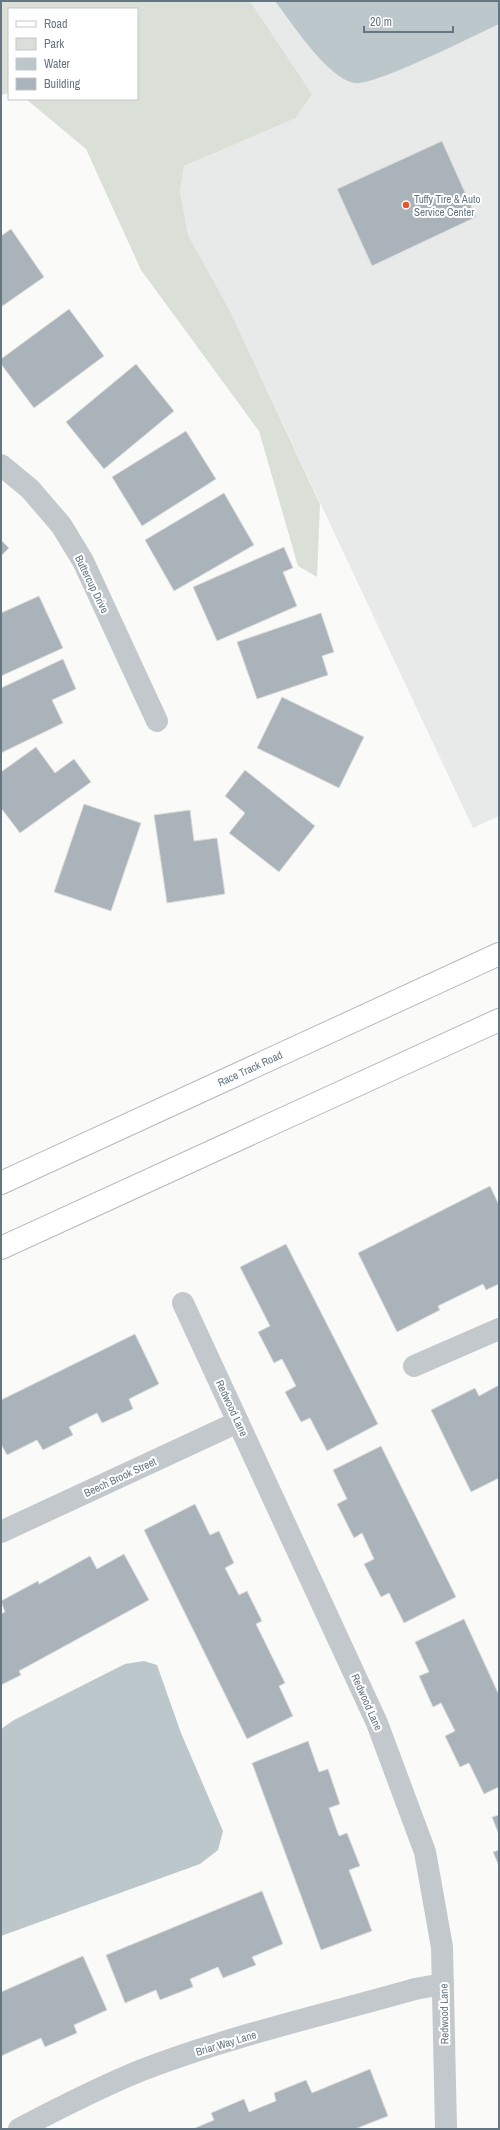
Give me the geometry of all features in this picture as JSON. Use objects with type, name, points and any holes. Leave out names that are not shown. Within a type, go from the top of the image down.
[{"type":"main road","name":"Race Track Road","points":[[1,1182],[499,954]]},
{"type":"main road","points":[[1,1248],[499,1020]]},
{"type":"street","name":"Buttercup Drive","points":[[1,465],[30,489],[61,525],[83,562],[157,721]]},
{"type":"street","name":"Redwood Lane","points":[[183,1303],[376,1723],[425,1852],[442,1947],[446,2129]]},
{"type":"street","points":[[414,1366],[499,1329]]},
{"type":"street","name":"Beech Brook Street","points":[[1,1532],[238,1422]]},
{"type":"street","name":"Briar Way Lane","points":[[19,2129],[76,2099],[142,2070],[206,2048],[415,1989],[443,1984]]},
{"type":"shaded area","points":[[250,1],[499,1],[499,816],[473,828],[229,309],[188,235],[180,191],[184,166],[296,118],[312,94]]},
{"type":"green space","points":[[1,1],[250,1],[312,94],[296,118],[184,166],[180,191],[188,235],[229,309],[320,504],[317,577],[298,566],[259,431],[141,270],[86,149],[27,100],[138,100],[138,8],[8,8],[8,93],[1,95]]},
{"type":"water","points":[[275,1],[499,1],[499,24],[403,69],[366,82],[355,83],[334,72],[322,61],[311,49]]},
{"type":"water","points":[[144,1661],[157,1665],[181,1733],[223,1831],[218,1850],[200,1864],[1,1936],[1,1729],[14,1720],[125,1664]]},
{"type":"building","points":[[442,141],[476,217],[372,266],[337,189]]},
{"type":"building","points":[[11,229],[44,277],[1,307],[1,236]]},
{"type":"building","points":[[69,309],[104,356],[34,408],[1,364],[1,359]]},
{"type":"building","points":[[136,364],[174,411],[104,469],[66,422]]},
{"type":"building","points":[[186,431],[216,479],[142,526],[112,477]]},
{"type":"building","points":[[224,493],[254,545],[174,591],[145,540]]},
{"type":"building","points":[[1,540],[9,548],[1,556]]},
{"type":"building","points":[[284,547],[293,568],[283,572],[297,606],[217,641],[193,587]]},
{"type":"building","points":[[39,596],[63,648],[1,676],[1,613]]},
{"type":"building","points":[[321,613],[334,652],[322,656],[328,675],[257,699],[237,642]]},
{"type":"building","points":[[63,659],[76,689],[52,700],[63,723],[1,753],[1,688]]},
{"type":"building","points":[[282,697],[364,737],[339,788],[257,748]]},
{"type":"building","points":[[36,747],[55,773],[74,759],[91,782],[20,833],[1,808],[1,772]]},
{"type":"building","points":[[245,770],[315,826],[279,872],[229,833],[245,813],[225,796]]},
{"type":"building","points":[[84,804],[141,823],[111,911],[54,892]]},
{"type":"building","points":[[190,810],[194,841],[217,838],[225,894],[167,903],[154,815]]},
{"type":"building","points":[[490,1186],[499,1205],[499,1284],[486,1290],[483,1284],[438,1306],[440,1310],[397,1332],[358,1253]]},
{"type":"building","points":[[286,1244],[378,1424],[327,1451],[310,1418],[301,1422],[285,1392],[296,1386],[282,1359],[274,1363],[258,1332],[270,1326],[240,1267]]},
{"type":"building","points":[[135,1334],[159,1384],[129,1399],[133,1409],[102,1423],[97,1413],[69,1427],[73,1435],[43,1450],[37,1440],[7,1455],[1,1444],[1,1400]]},
{"type":"building","points":[[499,1385],[499,1478],[471,1492],[431,1410],[475,1388],[479,1396]]},
{"type":"building","points":[[381,1446],[456,1597],[404,1623],[389,1593],[381,1597],[364,1564],[374,1559],[362,1533],[354,1538],[337,1504],[347,1499],[333,1470]]},
{"type":"building","points":[[195,1504],[210,1535],[219,1531],[234,1563],[225,1568],[239,1595],[247,1591],[262,1621],[256,1624],[285,1683],[279,1686],[293,1716],[247,1739],[144,1530]]},
{"type":"building","points":[[124,1554],[149,1600],[19,1671],[21,1675],[1,1685],[1,1614],[5,1612],[1,1601],[38,1581],[39,1584],[90,1556],[97,1569]]},
{"type":"building","points":[[464,1619],[499,1695],[499,1787],[484,1794],[469,1763],[460,1767],[445,1736],[455,1731],[441,1703],[433,1707],[419,1676],[429,1672],[415,1642]]},
{"type":"building","points":[[308,1741],[319,1772],[328,1769],[340,1804],[329,1808],[339,1836],[347,1833],[360,1866],[349,1870],[372,1931],[321,1950],[252,1763]]},
{"type":"building","points":[[499,1815],[499,1835],[492,1817]]},
{"type":"building","points":[[499,1850],[499,1866],[493,1852]]},
{"type":"building","points":[[262,1891],[283,1944],[252,1957],[256,1965],[223,1978],[218,1967],[190,1979],[193,1987],[160,2000],[156,1990],[125,2003],[106,1955]]},
{"type":"building","points":[[83,1956],[107,2010],[74,2025],[77,2033],[45,2047],[41,2038],[1,2056],[1,1992]]},
{"type":"building","points":[[370,2069],[388,2116],[355,2129],[193,2129],[214,2120],[211,2113],[244,2099],[249,2112],[276,2101],[274,2093],[306,2080],[312,2093]]},
{"type":"place","name":"Tuffy Tire & Auto Service Center","points":[[406,205]]}]
